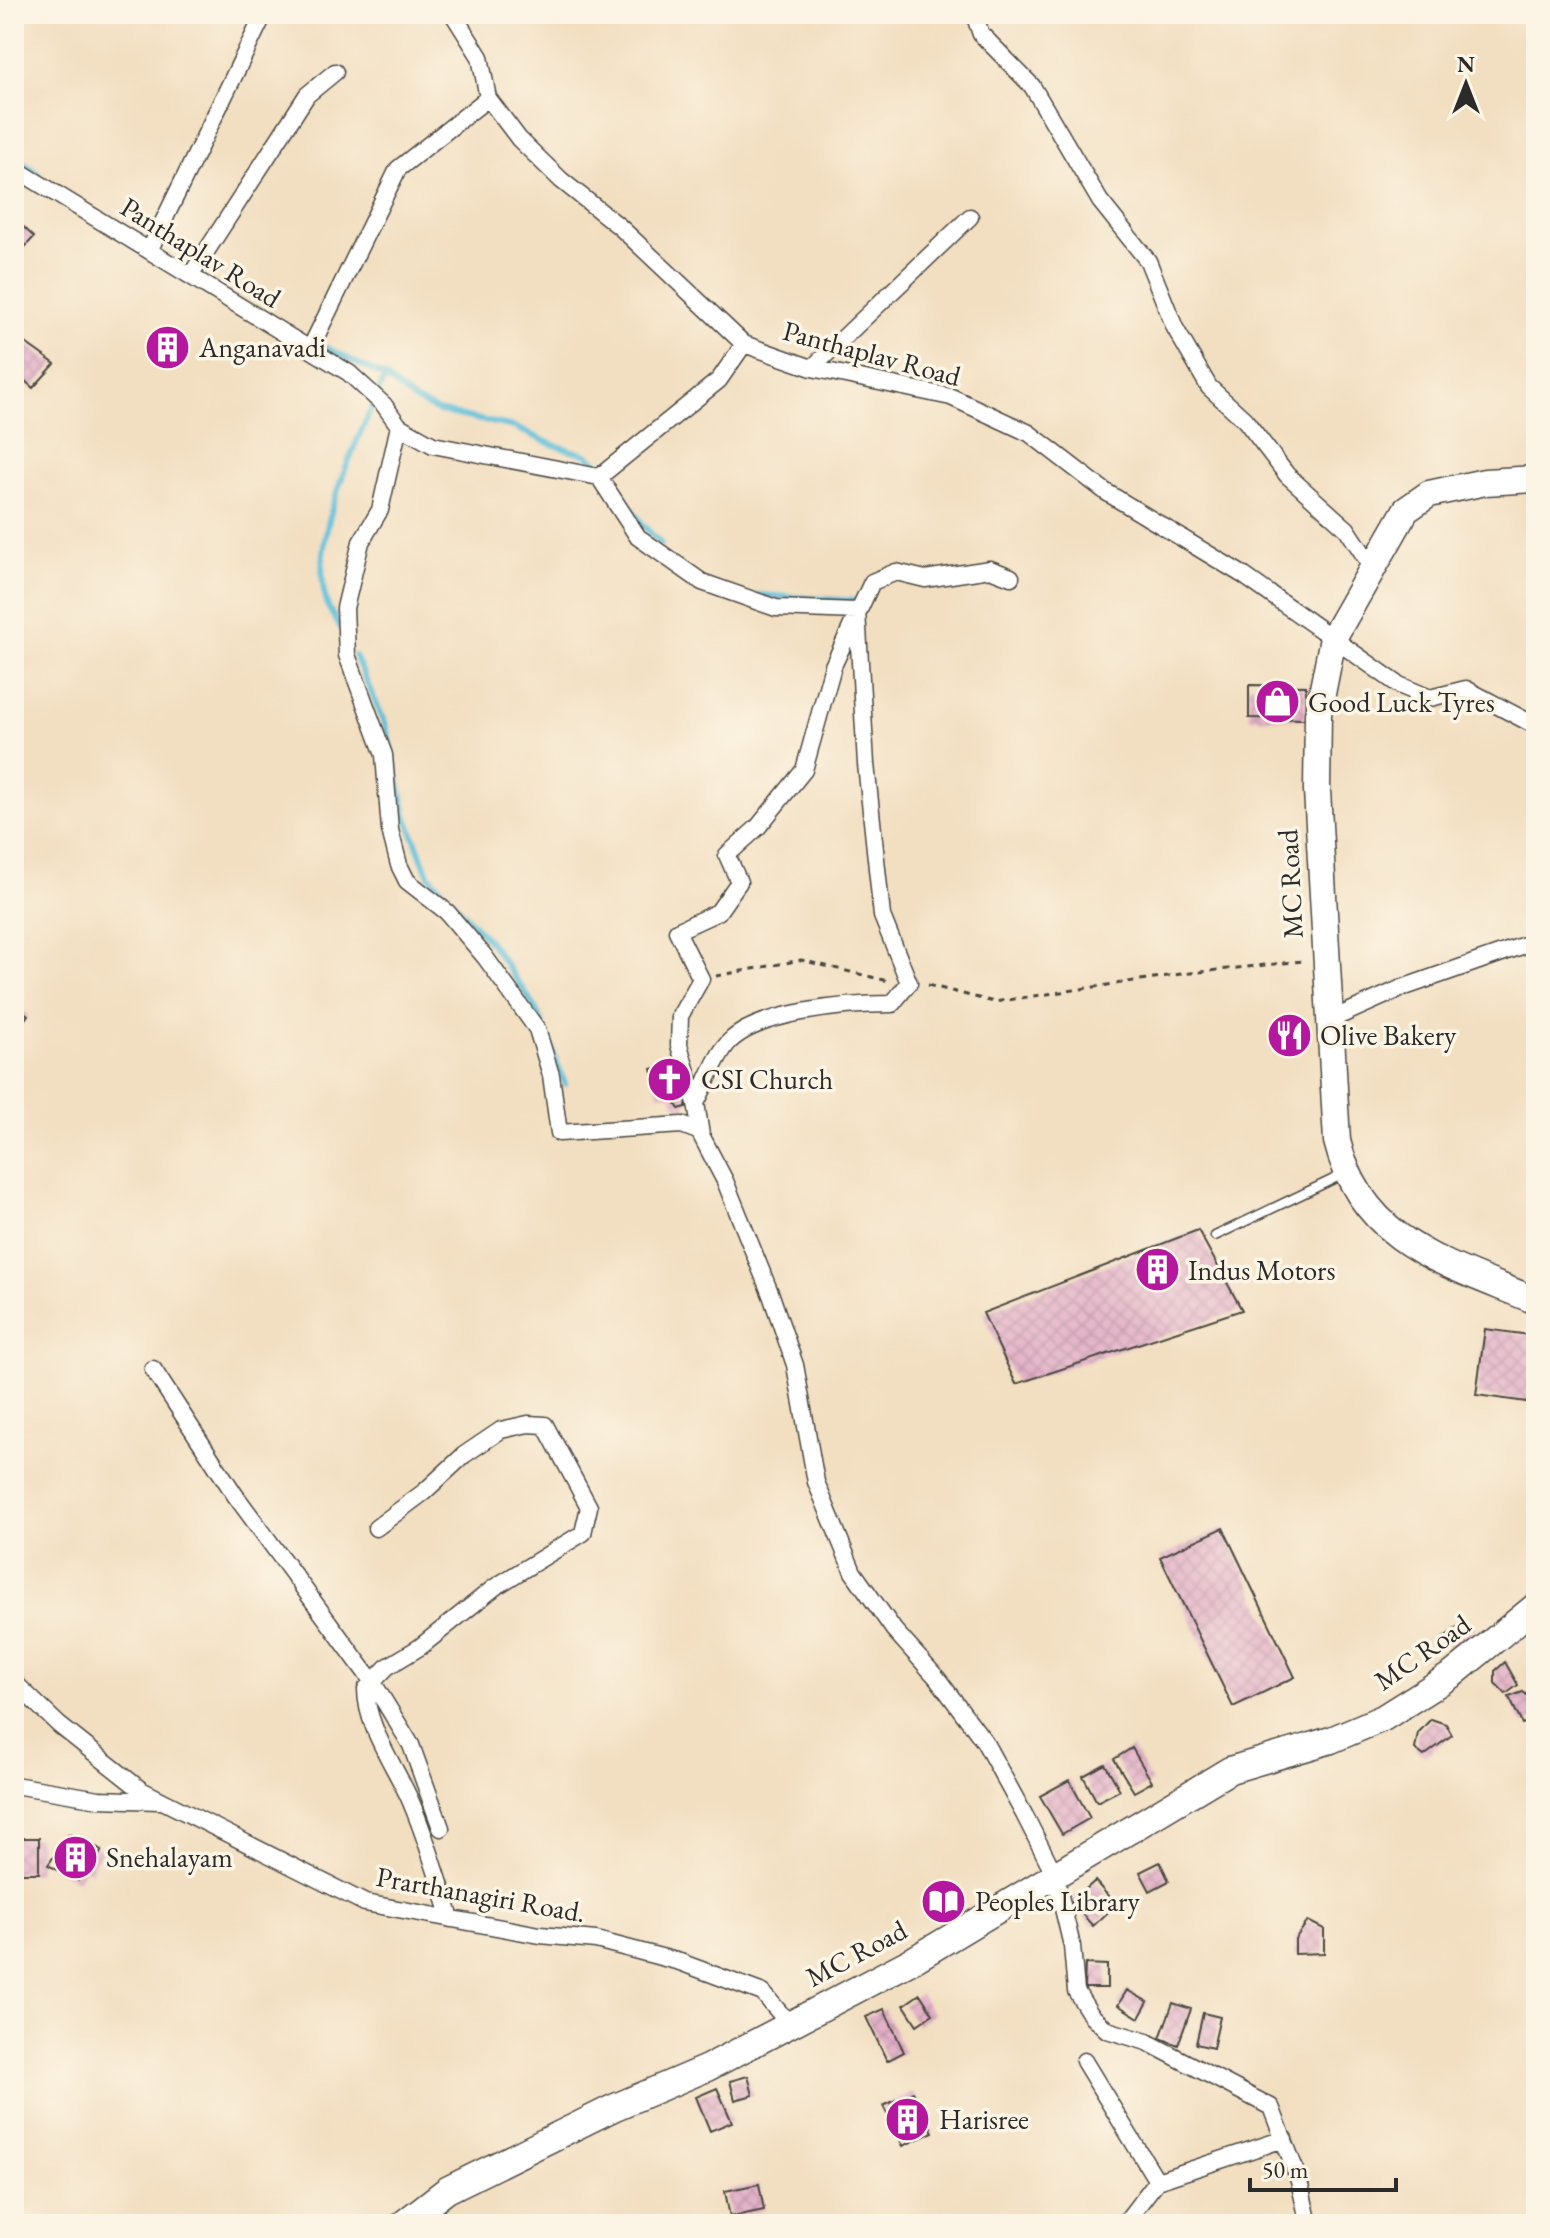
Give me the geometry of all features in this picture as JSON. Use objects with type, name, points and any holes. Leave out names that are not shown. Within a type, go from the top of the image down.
[{"type":"main road","name":"MC Road","points":[[1536,479],[1485,482],[1429,494],[1406,510],[1333,638],[1318,714],[1317,790],[1337,1141],[1345,1174],[1383,1227],[1406,1243],[1536,1301]]},
{"type":"main road","name":"MC Road","points":[[403,2224],[447,2190],[613,2108],[707,2068],[915,1959],[1230,1770],[1331,1740],[1383,1718],[1453,1674],[1536,1606]]},
{"type":"street","points":[[150,249],[264,14]]},
{"type":"street","points":[[453,14],[480,57],[488,98],[519,139],[561,180],[620,227],[744,344]]},
{"type":"street","points":[[974,14],[981,34],[1032,86],[1100,201],[1148,261],[1175,328],[1209,387],[1245,420],[1287,475],[1347,529],[1372,567]]},
{"type":"street","points":[[191,275],[307,95],[335,72]]},
{"type":"street","points":[[310,349],[398,169],[488,98]]},
{"type":"street","name":"Panthaplav Road","points":[[14,168],[310,349],[360,383],[384,405],[399,426]]},
{"type":"street","points":[[812,368],[970,217]]},
{"type":"street","name":"Panthaplav Road","points":[[599,477],[719,380],[744,344],[812,368],[951,397],[1029,433],[1106,492],[1243,575],[1399,685],[1430,698],[1466,689],[1536,726]]},
{"type":"street","points":[[700,1132],[682,1125],[559,1133],[551,1075],[537,1029],[485,957],[447,912],[407,881],[399,865],[390,830],[384,755],[347,655],[345,608],[361,542],[380,510],[399,426],[433,445],[599,477],[638,537],[702,582],[776,608],[857,611]]},
{"type":"street","points":[[1011,577],[990,569],[925,579],[896,572],[872,582],[833,666],[804,770],[758,827],[727,855],[739,882],[718,912],[677,931],[701,979],[680,1016],[679,1045],[696,1103],[700,1132],[725,1181],[795,1365],[816,1482],[853,1572],[894,1630],[937,1678],[984,1741],[1055,1875],[1072,1946],[1076,1991],[1091,2015],[1107,2030],[1147,2042],[1271,2107],[1284,2139],[1309,2224]]},
{"type":"street","points":[[696,1103],[729,1042],[764,1023],[857,1004],[892,1004],[909,983],[882,916],[866,764],[857,611]]},
{"type":"street","points":[[1330,1020],[1402,988],[1536,941]]},
{"type":"street","points":[[153,1369],[235,1495],[372,1681],[411,1745],[441,1828]]},
{"type":"street","points":[[376,1528],[424,1492],[464,1455],[501,1430],[528,1424],[545,1425],[589,1507],[583,1533],[495,1587],[372,1681],[366,1689],[366,1699],[411,1802],[451,1919]]},
{"type":"street","name":"Prarthanagiri Road.","points":[[14,1682],[59,1725],[141,1790],[365,1903],[540,1935],[596,1940],[719,1974],[763,1993],[790,2025]]},
{"type":"street","points":[[14,1785],[99,1799],[163,1801]]},
{"type":"street","points":[[1084,2061],[1157,2181]]},
{"type":"street","points":[[1124,2224],[1157,2181],[1284,2139]]},
{"type":"lane","points":[[1215,1236],[1345,1174]]},
{"type":"path","points":[[701,979],[801,960],[875,979],[909,983],[994,1002],[1181,974],[1327,958]]},
{"type":"building","points":[[14,218],[34,237],[14,259]]},
{"type":"building","points":[[20,339],[55,364],[33,388],[14,371],[14,346]]},
{"type":"building","name":"Anganavadi","points":[[168,339],[176,348],[169,356],[160,347]]},
{"type":"building","name":"Good Luck Tyres","points":[[1249,685],[1306,686],[1305,719],[1249,718]]},
{"type":"building","points":[[14,1005],[28,1015],[19,1027],[14,1023],[18,1017]]},
{"type":"building","name":"CSI Church","points":[[680,1061],[688,1090],[686,1107],[679,1109],[670,1095],[659,1094],[652,1069]]},
{"type":"building","name":"Indus Motors","points":[[1198,1230],[1242,1310],[1016,1384],[983,1313]]},
{"type":"building","points":[[1485,1329],[1536,1336],[1534,1403],[1476,1395]]},
{"type":"building","points":[[1223,1528],[1295,1677],[1233,1707],[1160,1557]]},
{"type":"building","points":[[1464,1622],[1473,1633],[1453,1649],[1442,1639]]},
{"type":"building","points":[[1505,1662],[1518,1685],[1506,1694],[1495,1683],[1495,1671]]},
{"type":"building","points":[[1523,1692],[1533,1700],[1536,1719],[1522,1724],[1509,1697]]},
{"type":"building","points":[[1431,1719],[1446,1724],[1452,1735],[1424,1756],[1415,1749],[1418,1733]]},
{"type":"building","points":[[1132,1748],[1152,1782],[1134,1792],[1114,1759]]},
{"type":"building","points":[[1105,1764],[1120,1790],[1097,1802],[1083,1776]]},
{"type":"building","points":[[1069,1780],[1090,1818],[1062,1834],[1040,1796]]},
{"type":"building","name":"Snehalayam","points":[[69,1834],[102,1850],[90,1872],[84,1869],[78,1881],[48,1865]]},
{"type":"building","points":[[14,1838],[39,1838],[39,1873],[14,1873]]},
{"type":"building","points":[[1160,1862],[1169,1881],[1150,1891],[1140,1872]]},
{"type":"building","points":[[1095,1881],[1116,1905],[1093,1926],[1071,1902]]},
{"type":"building","name":"Peoples Library","points":[[946,1891],[954,1904],[941,1911],[933,1898]]},
{"type":"building","points":[[1308,1921],[1324,1929],[1324,1953],[1295,1954],[1295,1939]]},
{"type":"building","points":[[1085,1964],[1107,1965],[1107,1988],[1084,1988]]},
{"type":"building","points":[[1127,1990],[1148,2002],[1139,2018],[1118,2005]]},
{"type":"building","points":[[920,1994],[933,2014],[917,2025],[904,2005]]},
{"type":"building","points":[[1173,2003],[1191,2009],[1178,2045],[1160,2038]]},
{"type":"building","points":[[884,2009],[904,2052],[887,2061],[866,2017]]},
{"type":"building","points":[[1203,2013],[1220,2017],[1213,2048],[1196,2044]]},
{"type":"building","points":[[748,2076],[753,2095],[735,2100],[730,2081]]},
{"type":"building","points":[[717,2088],[732,2122],[710,2131],[696,2097]]},
{"type":"building","name":"Harisree","points":[[913,2092],[933,2132],[903,2146],[883,2106]]},
{"type":"building","points":[[759,2184],[764,2210],[730,2217],[725,2191]]},
{"type":"waterway","points":[[14,156],[38,174]]},
{"type":"waterway","points":[[314,342],[385,377],[414,400],[438,411],[514,427],[551,444],[587,455],[602,466],[643,525],[661,544]]},
{"type":"waterway","points":[[341,628],[326,601],[322,574],[324,545],[339,486],[385,377]]},
{"type":"waterway","points":[[758,595],[855,601]]},
{"type":"waterway","points":[[355,656],[385,723],[406,815],[428,874],[492,945],[535,1007],[542,1024]]},
{"type":"waterway","points":[[548,1039],[565,1084]]},
{"type":"place","name":"Anganavadi","points":[[168,347]]},
{"type":"place","name":"Good Luck Tyres","points":[[1277,702]]},
{"type":"place","name":"Olive Bakery","points":[[1289,1035]]},
{"type":"place","name":"CSI Church","points":[[670,1079]]},
{"type":"place","name":"Indus Motors","points":[[1157,1270]]},
{"type":"place","name":"Snehalayam","points":[[75,1857]]},
{"type":"place","name":"Peoples Library","points":[[944,1901]]},
{"type":"place","name":"Harisree","points":[[908,2119]]}]
